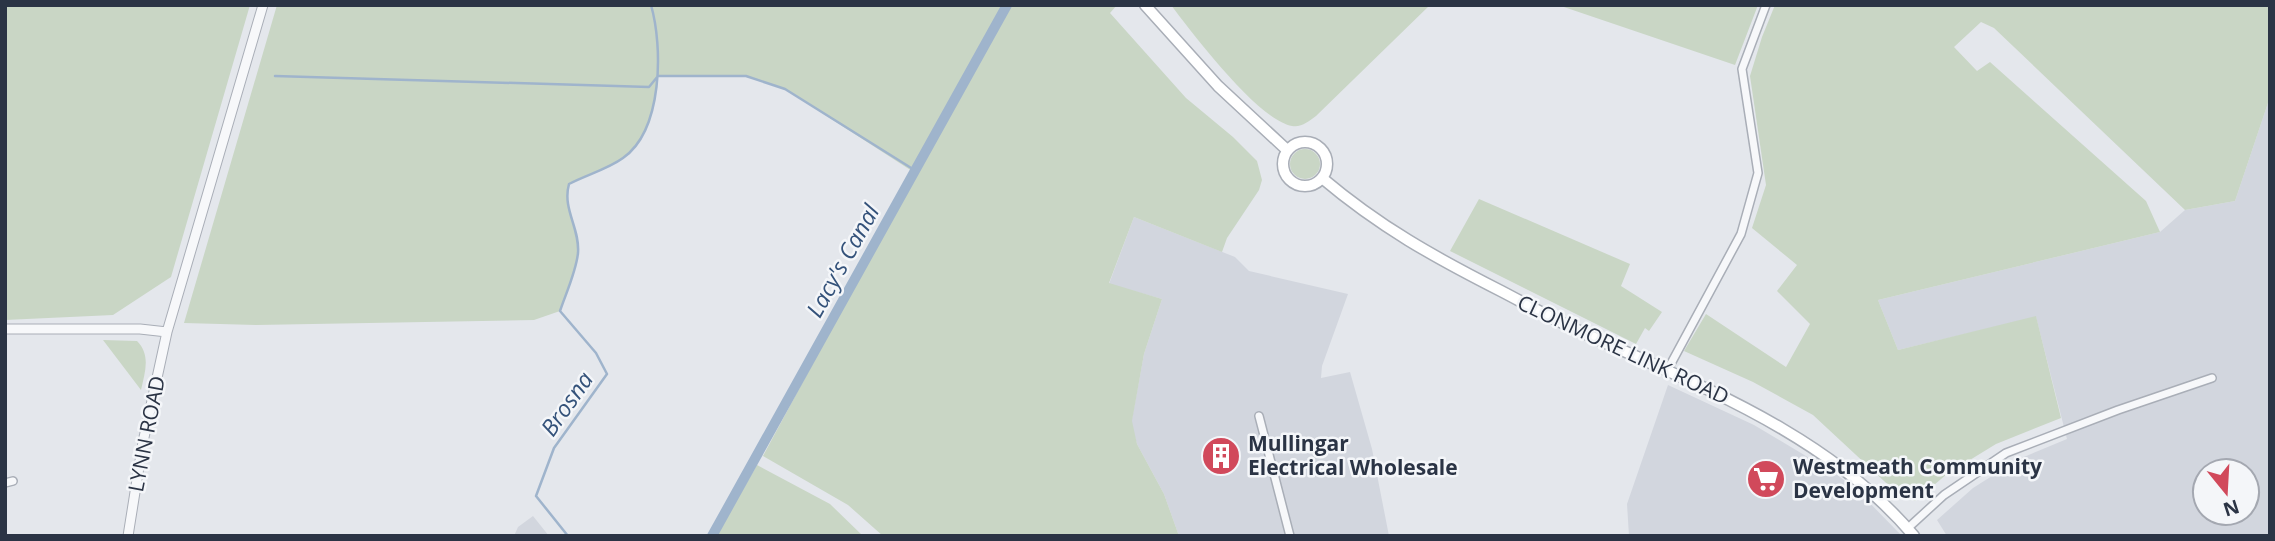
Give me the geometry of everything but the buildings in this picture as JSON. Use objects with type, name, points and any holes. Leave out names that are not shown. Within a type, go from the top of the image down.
[{"type":"main road","points":[[1145,5],[1218,86],[1287,150]]},
{"type":"main road","points":[[1298,143],[1317,146],[1327,164],[1322,178],[1311,186],[1292,183],[1283,171],[1287,150],[1298,143]]},
{"type":"main road","name":"CLONMORE LINK ROAD","points":[[1322,178],[1381,225],[1428,253],[1578,331],[1733,402],[1779,427],[1869,490],[1911,532]]},
{"type":"street","name":"LYNN ROAD","points":[[128,536],[143,442],[167,332],[263,5]]},
{"type":"street","points":[[1667,371],[1741,234],[1758,173],[1742,69],[1766,5]]},
{"type":"street","points":[[5,329],[140,329],[167,332]]},
{"type":"street","points":[[1911,532],[1944,495],[2006,453],[2212,378]]},
{"type":"street","points":[[1259,416],[1290,536]]},
{"type":"shaded area","points":[[2270,97],[2270,536],[1947,536],[1937,520],[1973,488],[2019,459],[2067,439],[2036,317],[1898,350],[1878,300],[2160,232],[2185,210],[2235,201]]},
{"type":"shaded area","points":[[1134,217],[1235,257],[1249,271],[1348,294],[1322,366],[1321,378],[1350,372],[1372,449],[1389,536],[1179,536],[1164,494],[1137,444],[1131,424],[1144,354],[1162,299],[1109,284]]},
{"type":"shaded area","points":[[1668,385],[1754,425],[1836,474],[1858,491],[1902,536],[1629,536],[1627,504]]},
{"type":"shaded area","points":[[533,516],[549,536],[514,536],[518,527]]},
{"type":"green space","points":[[5,5],[250,5],[171,277],[113,315],[5,320]]},
{"type":"green space","points":[[277,5],[1117,5],[1110,13],[1186,98],[1257,161],[1262,180],[1259,190],[1227,238],[1222,252],[1134,217],[1109,283],[1162,299],[1144,354],[1132,421],[1137,444],[1164,494],[1179,536],[883,536],[848,505],[763,456],[915,173],[785,89],[746,76],[658,76],[649,120],[633,149],[613,165],[569,184],[569,210],[578,253],[560,311],[534,320],[256,325],[184,323]]},
{"type":"green space","points":[[1171,5],[1430,5],[1316,116],[1305,124],[1292,126],[1278,121],[1245,93]]},
{"type":"green space","points":[[1558,5],[1758,5],[1735,65]]},
{"type":"green space","points":[[1775,5],[2270,5],[2270,97],[2235,201],[2185,210],[1994,28],[1981,22],[1954,47],[1977,71],[1990,62],[2146,201],[2160,232],[1878,300],[1898,350],[2036,316],[2061,418],[1996,444],[1947,474],[1915,501],[1898,494],[1813,415],[1753,382],[1684,351],[1706,314],[1786,367],[1810,324],[1777,291],[1797,265],[1752,228],[1766,185],[1750,76]]},
{"type":"green space","points":[[1305,149],[1316,153],[1320,164],[1316,175],[1305,179],[1294,175],[1290,164],[1294,153]]},
{"type":"green space","points":[[1479,199],[1630,264],[1621,286],[1662,312],[1649,331],[1645,328],[1636,344],[1450,251]]},
{"type":"green space","points":[[103,340],[137,341],[141,346],[146,364],[141,390]]},
{"type":"green space","points":[[757,465],[830,504],[863,536],[716,536]]},
{"type":"waterway","name":"Brosna","points":[[568,536],[536,496],[554,448],[607,374],[596,353],[560,311],[578,253],[567,193],[569,184],[623,158],[636,145],[646,128],[653,108],[658,64],[651,5]]},
{"type":"waterway","name":"Lacy's Canal","points":[[712,536],[1007,5]]},
{"type":"waterway","points":[[275,76],[649,87],[658,76],[746,76],[785,89],[916,171]]},
{"type":"place","name":"Mullingar Electrical Wholesale","points":[[1221,456]]},
{"type":"place","name":"Westmeath Community Development","points":[[1766,479]]}]
